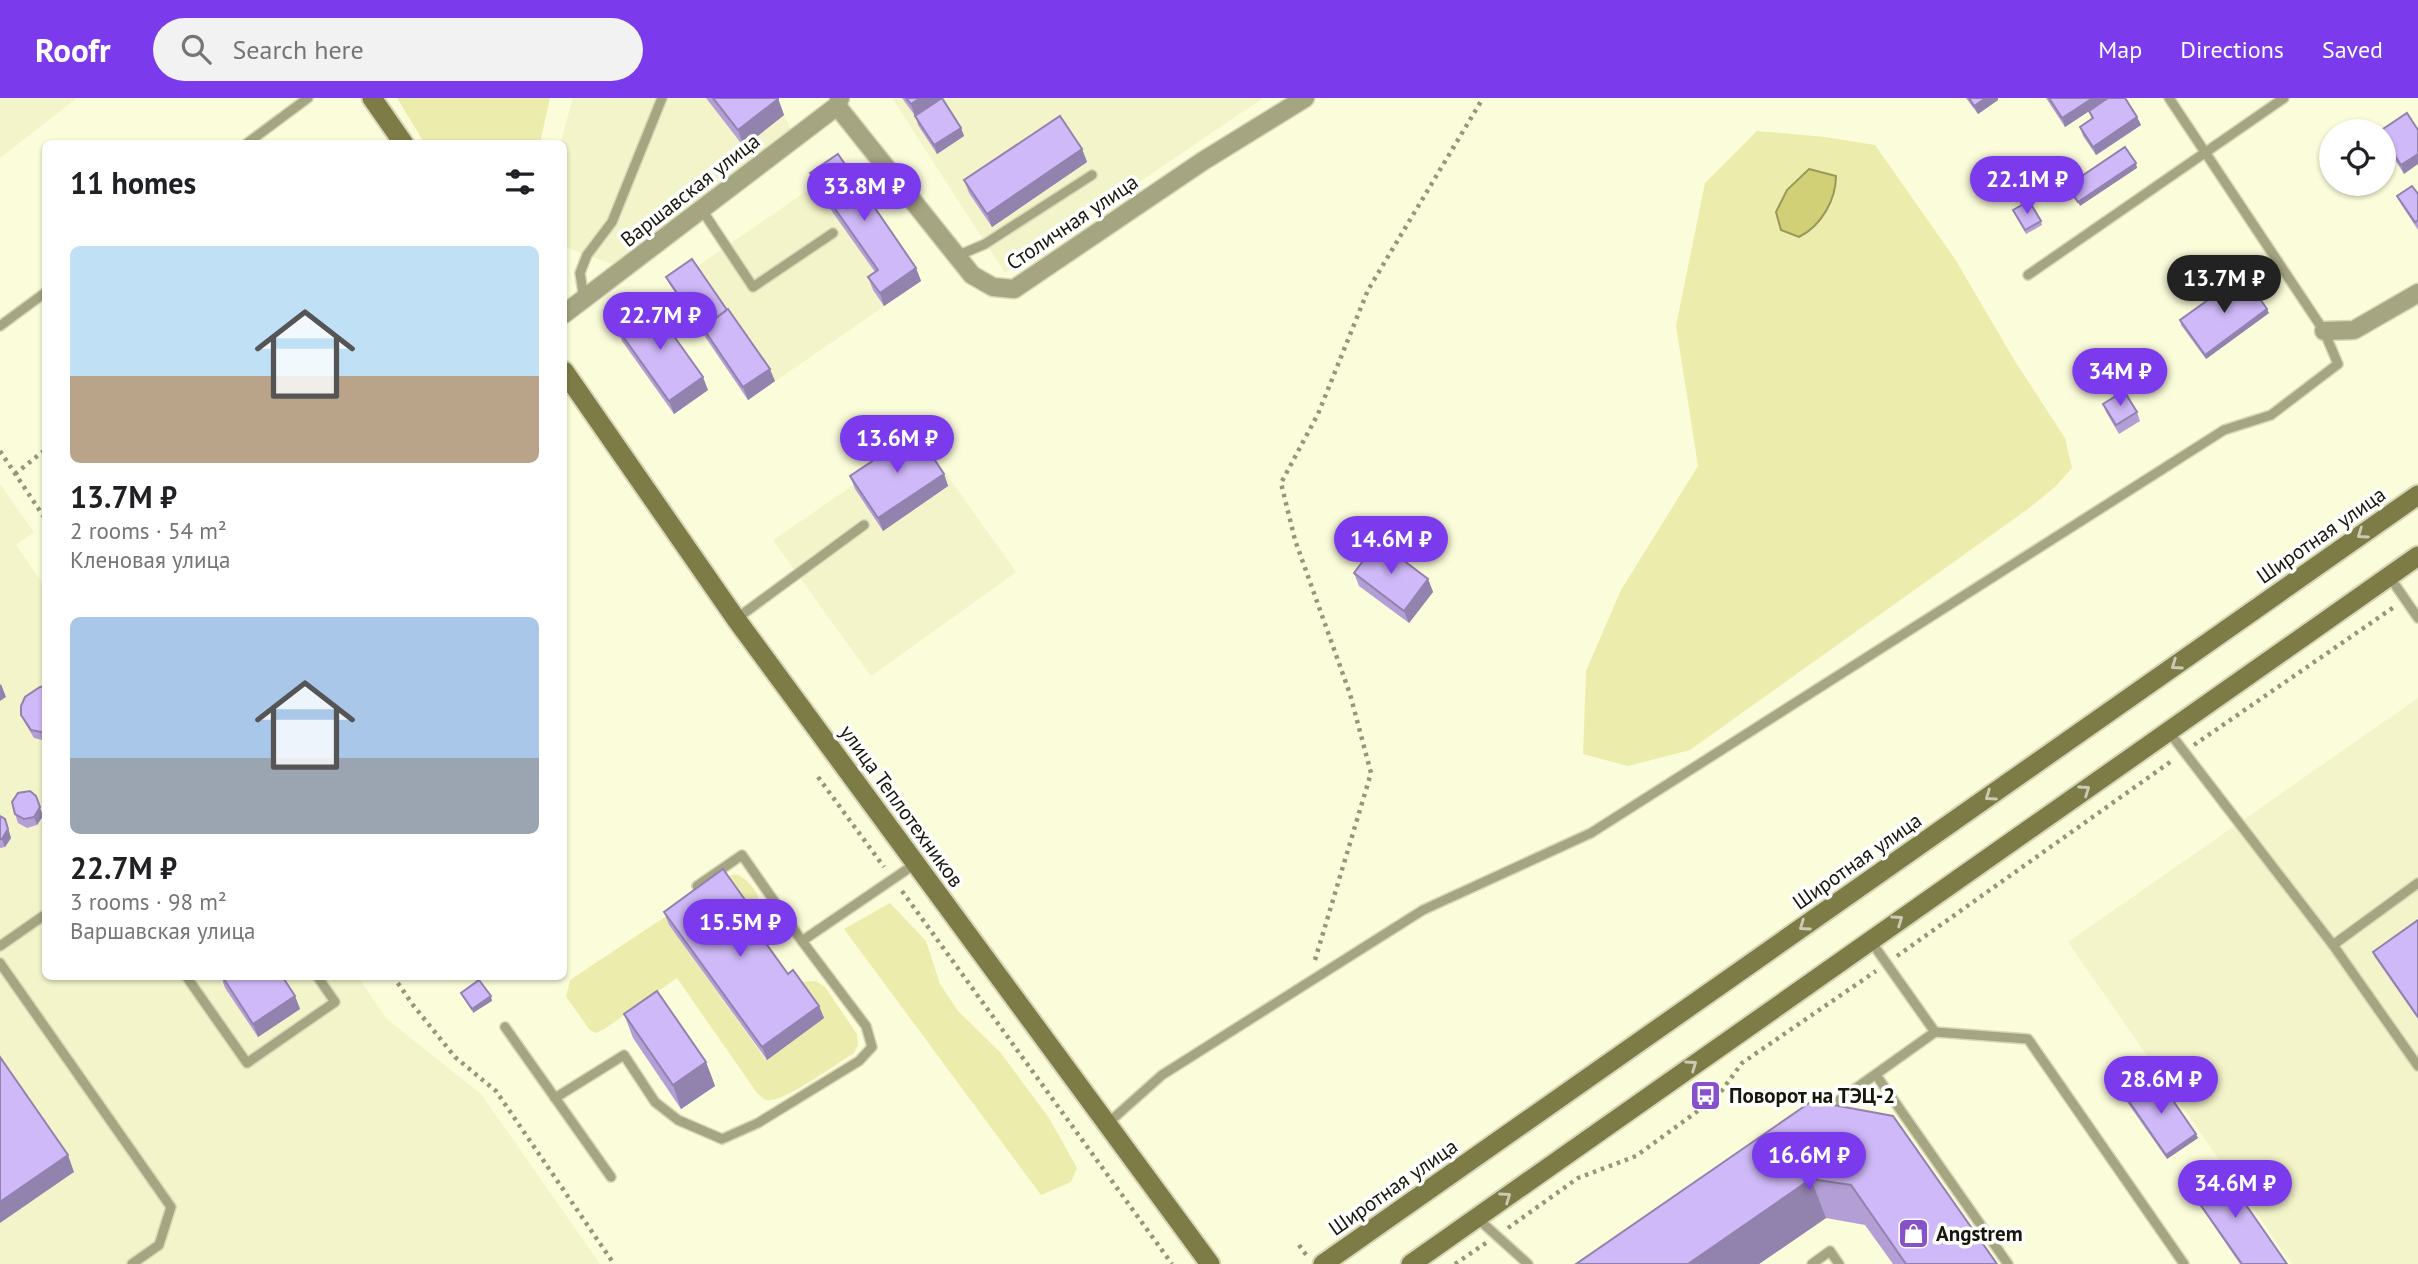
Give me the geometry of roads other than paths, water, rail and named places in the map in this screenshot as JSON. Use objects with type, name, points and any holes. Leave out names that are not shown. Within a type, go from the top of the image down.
[{"type":"main road","points":[[372,98],[401,140]]},
{"type":"main road","name":"улица Теплотехников","points":[[567,375],[736,619],[1210,1264]]},
{"type":"main road","name":"Широтная улица","points":[[1323,1264],[2418,495]]},
{"type":"main road","points":[[1410,1264],[2418,556]]},
{"type":"street","name":"Столичная улица","points":[[838,102],[972,275],[993,287],[1014,289],[1203,162],[1305,98]]},
{"type":"street","name":"Варшавская улица","points":[[567,312],[702,210],[838,102]]},
{"type":"street","points":[[2324,331],[2354,330],[2418,293]]},
{"type":"lane","points":[[251,140],[308,98]]},
{"type":"lane","points":[[584,300],[580,273],[587,255],[612,222],[662,98]]},
{"type":"lane","points":[[1107,1124],[1162,1075],[1423,911],[1591,833],[2224,430],[2271,415],[2338,364],[2324,331],[2169,98]]},
{"type":"lane","points":[[2028,275],[2284,98]]},
{"type":"lane","points":[[957,256],[985,244],[1092,175]]},
{"type":"lane","points":[[702,210],[753,287],[833,233]]},
{"type":"lane","points":[[0,326],[42,295]]},
{"type":"lane","points":[[736,619],[864,525]]},
{"type":"lane","points":[[2389,576],[2418,618]]},
{"type":"lane","points":[[2169,732],[2333,945],[2418,1066]]},
{"type":"lane","points":[[555,1098],[624,1055],[655,1102],[678,1119],[722,1139],[758,1123],[859,1061],[872,1047],[866,1026],[802,942],[742,855],[696,886]]},
{"type":"lane","points":[[802,942],[915,864]]},
{"type":"lane","points":[[2333,945],[2418,883]]},
{"type":"lane","points":[[0,946],[42,917]]},
{"type":"lane","points":[[1870,940],[1935,1032]]},
{"type":"lane","points":[[0,963],[171,1207],[159,1245],[132,1264]]},
{"type":"lane","points":[[189,980],[247,1063],[335,1002],[320,980]]},
{"type":"lane","points":[[505,1027],[611,1177]]},
{"type":"lane","points":[[1819,1114],[1935,1032],[2028,1039],[2184,1264]]},
{"type":"lane","points":[[1876,1075],[2008,1264]]},
{"type":"lane","points":[[1477,1217],[1528,1264]]},
{"type":"lane","points":[[1812,1264],[1830,1251],[1839,1264]]},
{"type":"place","name":"Поворот на ТЭЦ-2","points":[[1706,1095]]},
{"type":"place","name":"Angstrem","points":[[1913,1233]]}]
